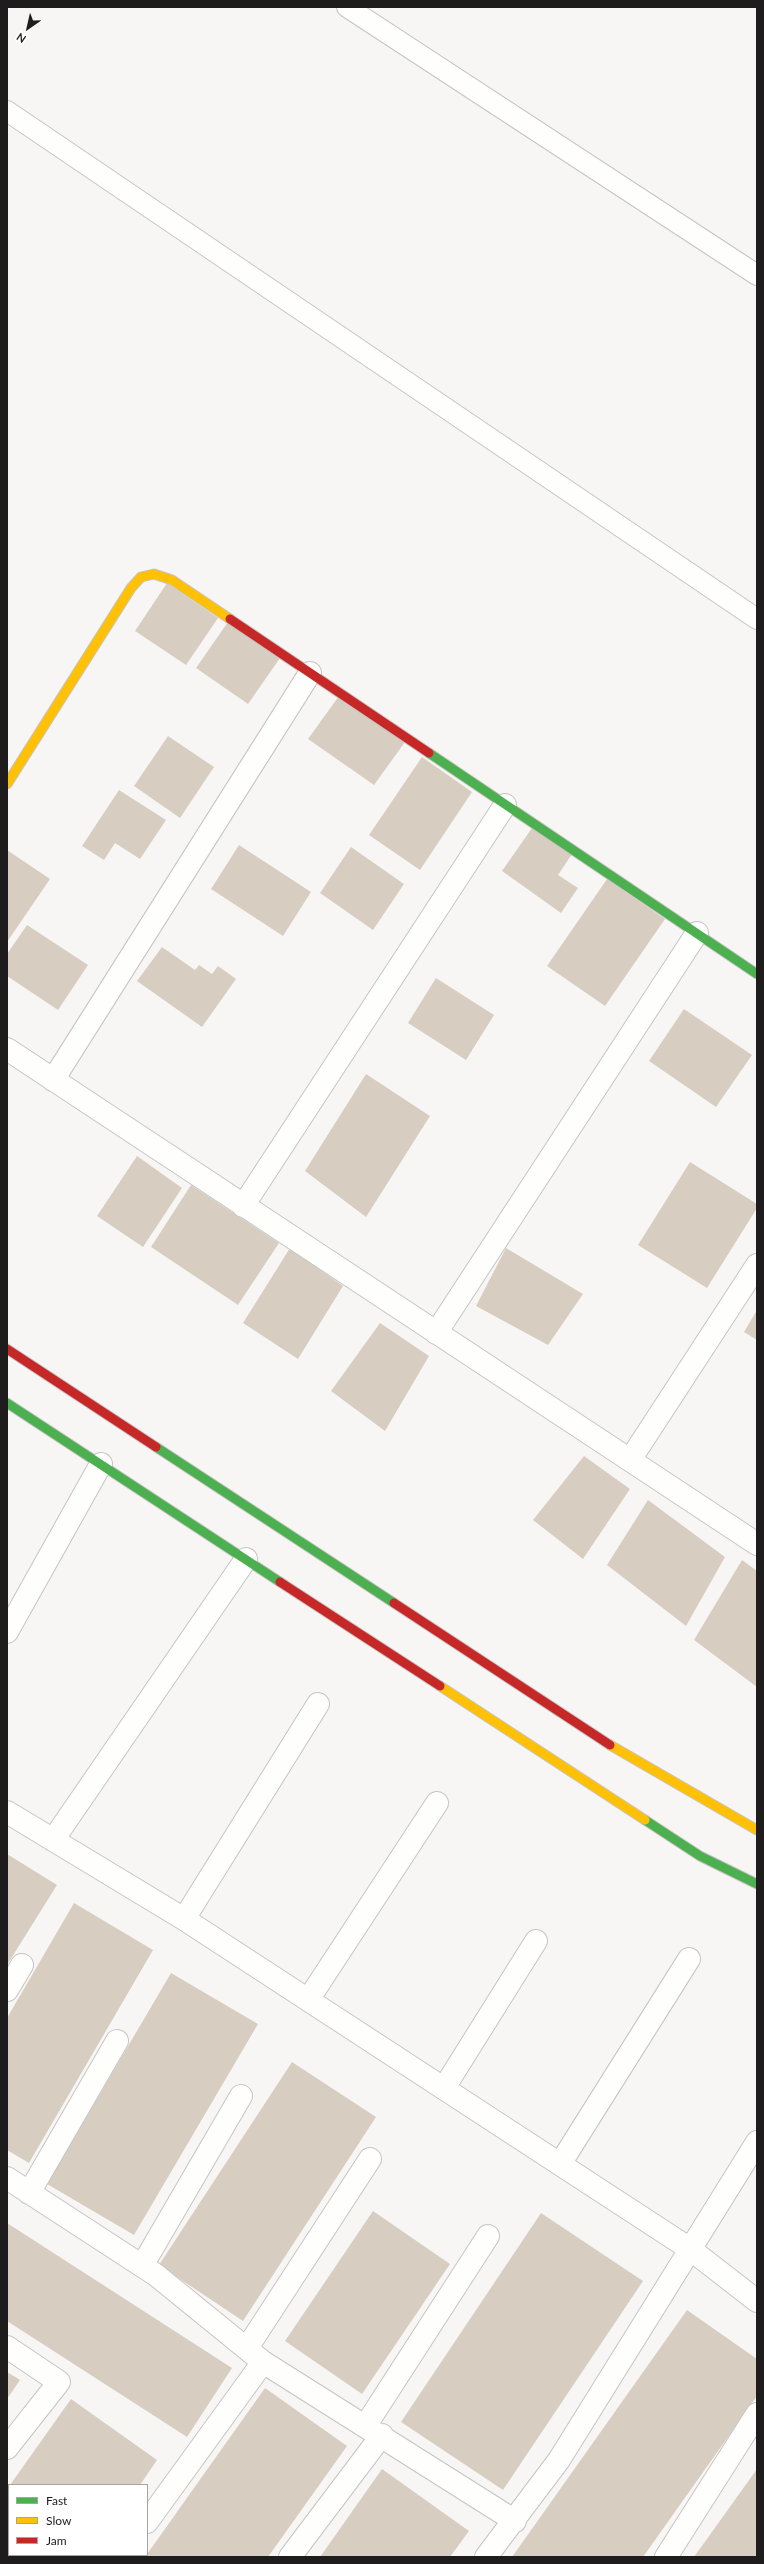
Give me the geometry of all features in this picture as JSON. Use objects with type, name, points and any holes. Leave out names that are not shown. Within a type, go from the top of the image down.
[{"type":"street","points":[[7,784],[131,588],[141,577],[154,574],[172,580],[757,974]]},
{"type":"street","points":[[53,1080],[310,673]]},
{"type":"street","points":[[244,1206],[506,805]]},
{"type":"street","points":[[436,1333],[697,933]]},
{"type":"street","points":[[7,1050],[757,1544]]},
{"type":"street","points":[[630,1460],[757,1265]]},
{"type":"street","points":[[7,1349],[632,1760],[757,1830]]},
{"type":"street","points":[[7,1403],[700,1856],[757,1884]]},
{"type":"street","points":[[7,1632],[101,1464]]},
{"type":"street","points":[[54,1840],[246,1560]]},
{"type":"street","points":[[184,1919],[318,1704]]},
{"type":"street","points":[[308,2000],[437,1803]]},
{"type":"street","points":[[7,1812],[184,1919],[444,2088],[690,2249],[757,2301]]},
{"type":"street","points":[[444,2088],[536,1941]]},
{"type":"street","points":[[560,2164],[689,1959]]},
{"type":"street","points":[[7,1990],[22,1965]]},
{"type":"street","points":[[29,2193],[117,2042]]},
{"type":"street","points":[[142,2266],[241,2096]]},
{"type":"street","points":[[486,2557],[515,2521],[559,2460],[757,2142]]},
{"type":"street","points":[[247,2348],[370,2159]]},
{"type":"street","points":[[7,2178],[142,2266],[263,2362],[374,2430],[515,2521]]},
{"type":"street","points":[[290,2557],[374,2430],[488,2236]]},
{"type":"street","points":[[7,2348],[59,2382],[7,2448]]},
{"type":"street","points":[[148,2521],[263,2362]]},
{"type":"street","points":[[666,2557],[757,2414]]},
{"type":"lane","points":[[347,7],[757,275]]},
{"type":"lane","points":[[7,111],[757,619]]},
{"type":"building","points":[[167,583],[218,618],[186,665],[135,631]]},
{"type":"building","points":[[228,622],[280,658],[248,704],[196,668]]},
{"type":"building","points":[[339,696],[405,742],[374,785],[308,739]]},
{"type":"building","points":[[168,736],[214,767],[180,818],[134,786]]},
{"type":"building","points":[[422,757],[472,792],[420,870],[369,835]]},
{"type":"building","points":[[119,790],[166,820],[140,859],[115,843],[104,860],[82,846]]},
{"type":"building","points":[[532,828],[572,854],[558,875],[578,888],[561,913],[502,871]]},
{"type":"building","points":[[239,845],[311,892],[283,936],[211,889]]},
{"type":"building","points":[[351,847],[404,884],[373,930],[320,893]]},
{"type":"building","points":[[7,850],[50,879],[7,942]]},
{"type":"building","points":[[607,879],[665,919],[605,1006],[547,966]]},
{"type":"building","points":[[27,925],[88,965],[58,1010],[7,976],[7,954]]},
{"type":"building","points":[[162,947],[195,970],[199,965],[212,974],[218,966],[236,979],[202,1027],[137,981]]},
{"type":"building","points":[[436,978],[494,1015],[466,1060],[408,1023]]},
{"type":"building","points":[[684,1009],[752,1055],[716,1107],[649,1061]]},
{"type":"building","points":[[366,1074],[430,1116],[366,1217],[305,1171]]},
{"type":"building","points":[[137,1156],[182,1188],[143,1247],[97,1216]]},
{"type":"building","points":[[690,1162],[757,1204],[757,1208],[707,1288],[638,1245]]},
{"type":"building","points":[[191,1185],[279,1243],[238,1305],[151,1247]]},
{"type":"building","points":[[290,1248],[343,1286],[298,1359],[243,1323]]},
{"type":"building","points":[[506,1248],[583,1294],[548,1345],[476,1306]]},
{"type":"building","points":[[757,1310],[757,1340],[744,1332]]},
{"type":"building","points":[[380,1323],[429,1356],[385,1431],[331,1391]]},
{"type":"building","points":[[584,1456],[630,1489],[583,1559],[533,1520]]},
{"type":"building","points":[[648,1500],[725,1557],[686,1626],[607,1565]]},
{"type":"building","points":[[742,1560],[757,1571],[757,1687],[694,1640]]},
{"type":"building","points":[[7,1854],[57,1885],[7,1965]]},
{"type":"building","points":[[74,1903],[153,1950],[29,2163],[7,2150],[7,2018]]},
{"type":"building","points":[[171,1973],[258,2024],[134,2235],[47,2184]]},
{"type":"building","points":[[292,2062],[376,2117],[243,2321],[159,2265]]},
{"type":"building","points":[[373,2211],[450,2264],[362,2394],[285,2341]]},
{"type":"building","points":[[541,2213],[643,2281],[503,2490],[401,2422]]},
{"type":"building","points":[[7,2223],[232,2368],[187,2437],[7,2321]]},
{"type":"building","points":[[687,2310],[757,2359],[757,2396],[643,2557],[512,2557]]},
{"type":"building","points":[[7,2372],[20,2380],[7,2399]]},
{"type":"building","points":[[265,2388],[347,2446],[268,2557],[145,2557],[148,2556],[148,2553]]},
{"type":"building","points":[[71,2399],[157,2460],[141,2484],[11,2484]]},
{"type":"building","points":[[382,2469],[469,2531],[450,2557],[320,2557]]},
{"type":"building","points":[[757,2469],[757,2557],[694,2557]]},
{"type":"building","points":[[8,2488],[8,2556],[89,2557],[7,2557]]},
{"type":"traffic: fast","points":[[429,753],[757,974]]},
{"type":"traffic: fast","points":[[7,1403],[280,1582]]},
{"type":"traffic: fast","points":[[156,1447],[394,1603]]},
{"type":"traffic: fast","points":[[645,1820],[700,1856],[757,1884]]},
{"type":"traffic: slow","points":[[7,784],[131,588],[141,577],[154,574],[172,580],[230,619]]},
{"type":"traffic: slow","points":[[440,1686],[645,1820]]},
{"type":"traffic: slow","points":[[610,1745],[757,1830]]},
{"type":"traffic: jam","points":[[230,619],[429,753]]},
{"type":"traffic: jam","points":[[7,1349],[156,1447]]},
{"type":"traffic: jam","points":[[280,1582],[440,1686]]},
{"type":"traffic: jam","points":[[394,1603],[610,1745]]}]
